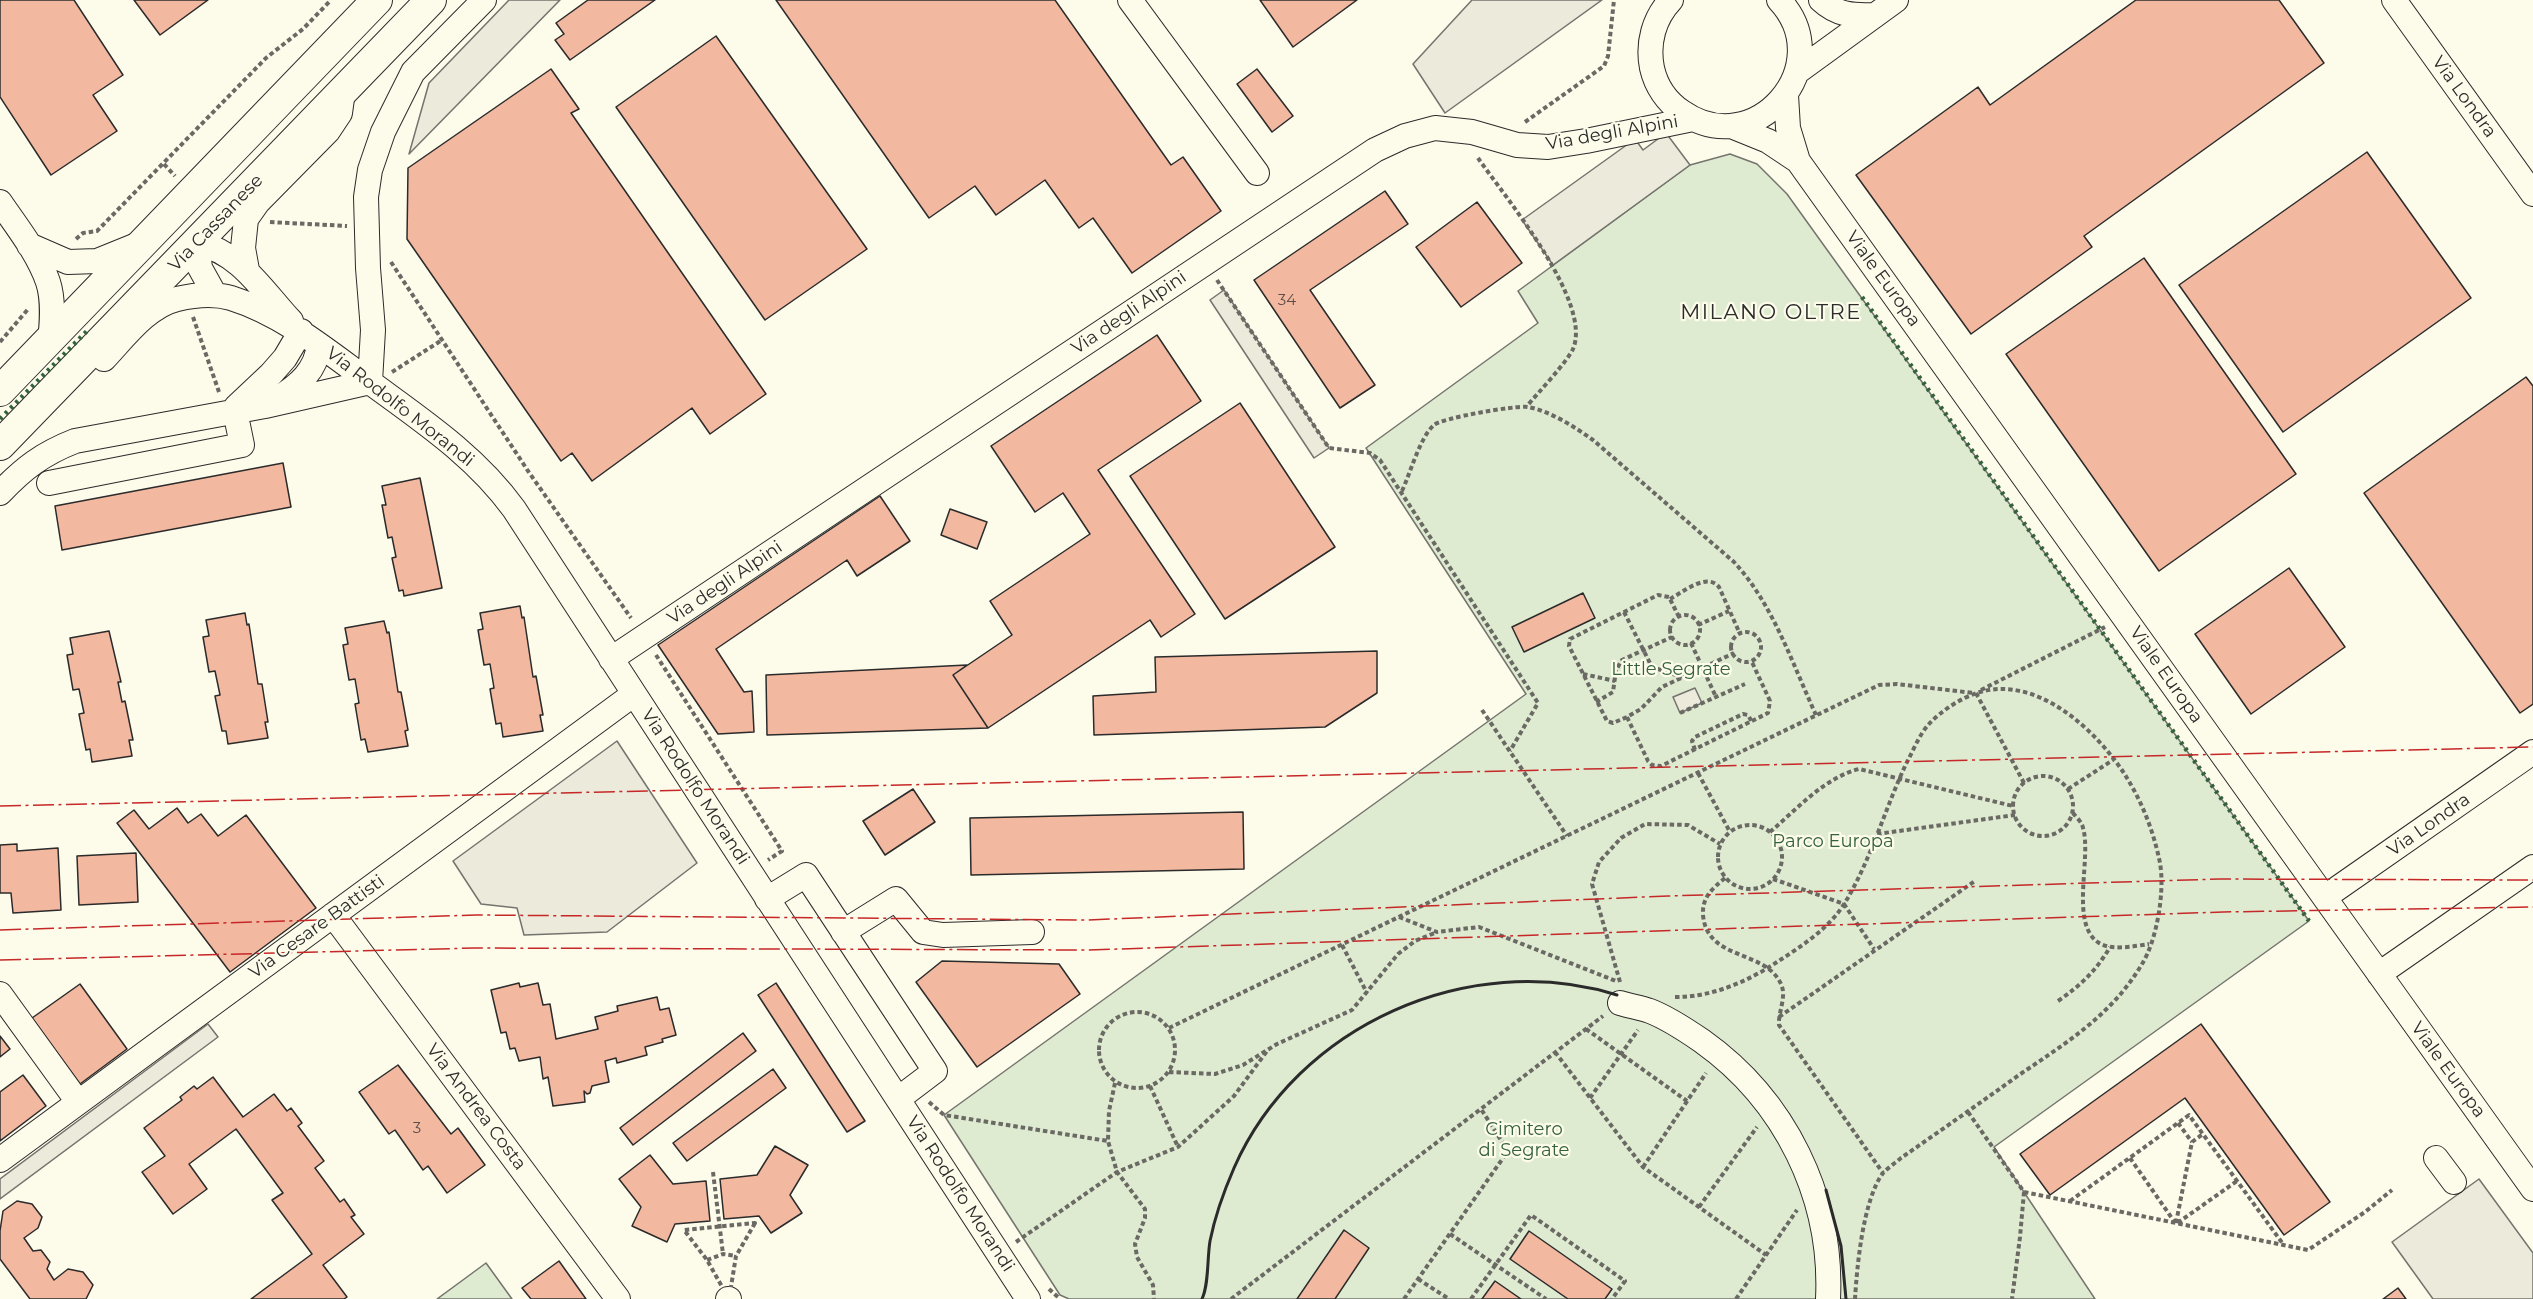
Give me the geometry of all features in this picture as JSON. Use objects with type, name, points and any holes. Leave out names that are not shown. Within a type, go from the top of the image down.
[{"type":"main road","name":"Via Cassanese","points":[[0,391],[50,342],[377,0]]},
{"type":"main road","points":[[343,91],[355,58],[409,0]]},
{"type":"main road","name":"Via Cassanese","points":[[0,445],[431,0]]},
{"type":"main road","points":[[147,241],[197,243],[203,207],[244,155],[248,135]]},
{"type":"street","points":[[0,493],[24,468],[46,453],[75,441],[265,406],[370,382],[374,330],[366,227],[366,197],[370,170],[383,132],[414,72],[484,0]]},
{"type":"street","points":[[1130,0],[1257,173]]},
{"type":"street","name":"Viale Europa","points":[[1731,126],[1762,116],[1785,95],[1797,72],[1800,51],[1797,31],[1789,12],[1779,0]]},
{"type":"street","points":[[1821,0],[1832,10],[1853,16],[1875,15]]},
{"type":"street","points":[[1797,72],[1896,0]]},
{"type":"street","name":"Via Londra","points":[[2394,0],[2533,194]]},
{"type":"street","name":"Viale Europa","points":[[1662,5],[1651,43],[1654,74],[1669,100],[1693,119],[1731,126],[1768,141],[1798,160]]},
{"type":"street","points":[[247,270],[243,249],[243,230],[246,219],[258,202],[328,131],[340,113],[343,91]]},
{"type":"street","name":"Viale Europa","points":[[1785,95],[1788,128],[1798,160],[2533,1189]]},
{"type":"street","name":"Via degli Alpini","points":[[611,659],[1178,279],[1211,271],[1375,150],[1405,136],[1436,128],[1472,132],[1517,146],[1548,147],[1693,119]]},
{"type":"street","points":[[0,202],[29,245],[48,283],[52,317],[50,342]]},
{"type":"street","points":[[29,245],[68,262],[97,261],[147,241]]},
{"type":"street","points":[[197,243],[200,268],[215,295]]},
{"type":"street","name":"Via Rodolfo Morandi","points":[[197,243],[218,249],[247,270],[310,338]]},
{"type":"street","name":"Via Rodolfo Morandi","points":[[48,396],[70,388],[85,378],[157,307],[173,300],[215,295],[246,304],[310,338],[449,441],[502,492],[767,899],[905,1094],[1028,1299]]},
{"type":"street","points":[[231,412],[285,358],[310,338],[318,357],[311,370],[297,386],[265,406]]},
{"type":"street","points":[[49,483],[242,445],[231,412]]},
{"type":"street","points":[[133,430],[141,465]]},
{"type":"street","name":"Via Cesare Battisti","points":[[0,1160],[634,694]]},
{"type":"street","name":"Via Londra","points":[[2325,897],[2533,752]]},
{"type":"street","points":[[2379,974],[2533,867]]},
{"type":"street","points":[[767,899],[806,875],[935,1071],[905,1094]]},
{"type":"street","points":[[843,932],[896,898],[923,932],[943,935],[1032,932]]},
{"type":"street","name":"Via Andrea Costa","points":[[333,915],[618,1299]]},
{"type":"street","points":[[1622,990],[1659,1003],[1686,1029],[1719,1053],[1743,1075],[1771,1108],[1796,1147],[1812,1187],[1826,1240],[1828,1299]]},
{"type":"street","points":[[0,994],[78,1102]]},
{"type":"street","points":[[2436,1158],[2454,1182]]},
{"type":"path","points":[[164,164],[266,58],[303,29],[331,0]]},
{"type":"path","points":[[1517,127],[1604,66],[1608,56],[1614,0]]},
{"type":"path","points":[[1459,131],[1458,142],[1472,150],[1553,265],[1576,318],[1573,350],[1527,406]]},
{"type":"path","points":[[260,222],[366,227]]},
{"type":"path","points":[[390,261],[528,471],[645,637],[782,851],[766,862]]},
{"type":"path","points":[[1178,279],[1211,271],[1227,275]]},
{"type":"path","points":[[1211,271],[1329,448],[1370,453],[1380,459],[1538,703],[1510,751]]},
{"type":"path","points":[[192,314],[231,412]]},
{"type":"path","points":[[370,382],[400,369],[442,340]]},
{"type":"path","points":[[1402,492],[1426,435],[1434,425],[1447,419],[1527,406],[1570,423],[1593,440],[1741,570],[1760,592],[1816,715]]},
{"type":"path","points":[[1734,653],[1660,688],[1641,709],[1614,723],[1607,721],[1569,646],[1570,639],[1658,595],[1670,598],[1705,580],[1710,580],[1719,587],[1740,634]]},
{"type":"path","points":[[1670,598],[1679,617]]},
{"type":"path","points":[[1698,625],[1730,611]]},
{"type":"path","points":[[1624,612],[1655,669],[1683,677]]},
{"type":"path","points":[[1679,617],[1692,617],[1698,625],[1698,635],[1691,643],[1680,644],[1672,637],[1670,627],[1679,617]]},
{"type":"path","points":[[1590,1098],[1659,1003],[1711,993],[1740,984],[1769,968],[1822,930],[1844,904],[1898,780],[1929,724],[1954,704],[2125,618]]},
{"type":"path","points":[[1750,632],[1759,639],[1761,650],[1752,660],[1741,660],[1734,653],[1732,642],[1740,634],[1750,632]]},
{"type":"path","points":[[1596,702],[1611,694],[1621,662],[1672,637]]},
{"type":"path","points":[[1691,643],[1716,697]]},
{"type":"path","points":[[1627,717],[1647,759],[1652,765],[1661,766],[1768,713],[1771,705],[1769,698],[1752,660]]},
{"type":"path","points":[[1583,674],[1615,681]]},
{"type":"path","points":[[1680,713],[1745,684]]},
{"type":"path","points":[[1168,1028],[1879,685],[1897,684],[1976,693],[2002,687],[2030,692],[2061,709],[2097,740],[2126,776],[2149,820],[2160,865],[2161,897],[2149,944],[2144,961],[2120,997],[2083,1031],[1883,1173],[1874,1192],[1859,1246],[1855,1299]]},
{"type":"path","points":[[1976,693],[2024,783]]},
{"type":"path","points":[[1482,710],[1567,836]]},
{"type":"path","points":[[1695,750],[1692,741],[1695,737],[1743,714],[1748,715],[1752,722]]},
{"type":"path","points":[[2068,789],[2113,759]]},
{"type":"path","points":[[1770,832],[1829,782],[1843,773],[1859,769],[2013,806]]},
{"type":"path","points":[[1698,772],[1730,832]]},
{"type":"path","points":[[2048,776],[2059,780],[2068,789],[2073,801],[2073,813],[2067,825],[2057,833],[2044,836],[2031,834],[2021,826],[2013,806],[2016,794],[2024,783],[2035,777],[2048,776]]},
{"type":"path","points":[[2073,813],[2083,826],[2085,853],[2083,912],[2086,926],[2098,943],[2110,947],[2149,944]]},
{"type":"path","points":[[1876,834],[2015,815]]},
{"type":"path","points":[[1622,990],[1592,884],[1599,862],[1622,838],[1645,824],[1688,825],[1720,844]]},
{"type":"path","points":[[1750,825],[1761,826],[1770,832],[1778,842],[1782,855],[1780,868],[1773,879],[1762,886],[1749,889],[1736,886],[1725,878],[1719,867],[1718,856],[1720,844],[1730,832],[1739,826],[1750,825]]},
{"type":"path","points":[[1725,878],[1711,890],[1703,904],[1704,921],[1712,940],[1734,953],[1769,968],[1782,984],[1784,996],[1778,1018],[1779,1025],[1883,1173]]},
{"type":"path","points":[[1773,879],[1844,904],[1874,950]]},
{"type":"path","points":[[1778,1018],[1975,881]]},
{"type":"path","points":[[1399,917],[1437,932]]},
{"type":"path","points":[[1169,1072],[1215,1074],[1244,1065],[1267,1051],[1352,1010],[1398,954],[1415,941],[1437,932],[1479,927],[1622,990]]},
{"type":"path","points":[[1342,945],[1367,994]]},
{"type":"path","points":[[2058,1001],[2080,986],[2098,967],[2110,947]]},
{"type":"path","points":[[1231,1299],[1586,1029],[1622,990]]},
{"type":"path","points":[[1137,1011],[1160,1019],[1168,1028],[1175,1050],[1169,1072],[1150,1086],[1126,1088],[1116,1083],[1106,1075],[1100,1064],[1099,1039],[1105,1028],[1113,1019],[1124,1013],[1137,1011]]},
{"type":"path","points":[[1586,1029],[1687,1101]]},
{"type":"path","points":[[1015,1242],[1117,1172],[1178,1148],[1234,1096],[1267,1051]]},
{"type":"path","points":[[1555,1052],[1643,1167],[1766,1256]]},
{"type":"path","points":[[1643,1167],[1719,1053]]},
{"type":"path","points":[[1116,1083],[1109,1112],[1108,1141],[1117,1172],[1145,1209],[1145,1218],[1135,1244],[1137,1257],[1153,1285],[1155,1299]]},
{"type":"path","points":[[1150,1086],[1178,1148]]},
{"type":"path","points":[[905,1094],[944,1115],[1108,1141]]},
{"type":"path","points":[[1699,1208],[1771,1108]]},
{"type":"path","points":[[1404,1299],[1508,1151],[1481,1109]]},
{"type":"path","points":[[1968,1112],[2024,1192],[2012,1299]]},
{"type":"path","points":[[2069,1202],[2189,1114],[2284,1245]]},
{"type":"path","points":[[2178,1123],[2192,1142]]},
{"type":"path","points":[[2176,1224],[2192,1142],[2203,1134]]},
{"type":"path","points":[[2130,1158],[2176,1224]]},
{"type":"path","points":[[713,1172],[723,1254]]},
{"type":"path","points":[[2176,1224],[2237,1180]]},
{"type":"path","points":[[1736,1299],[1812,1187]]},
{"type":"path","points":[[2024,1192],[2308,1250],[2365,1212],[2392,1190]]},
{"type":"path","points":[[1471,1299],[1531,1215],[1625,1281],[1612,1299]]},
{"type":"path","points":[[755,1222],[736,1256],[729,1299],[706,1260],[684,1230],[755,1222]]},
{"type":"path","points":[[1450,1234],[1546,1299]]},
{"type":"path","points":[[706,1260],[723,1254],[736,1256]]},
{"type":"path","points":[[1418,1279],[1449,1299]]},
{"type":"green space","name":"Parco Europa","points":[[1730,154],[1757,164],[1787,194],[2309,921],[1994,1147],[2095,1299],[1069,1299],[1060,1295],[944,1115],[1526,694],[1366,448],[1538,323],[1518,291],[1690,165]]},
{"type":"green space","points":[[486,1263],[512,1299],[437,1299]]},
{"type":"shaded area","points":[[509,0],[560,0],[409,154],[429,83]]},
{"type":"shaded area","points":[[1472,0],[1602,0],[1445,113],[1413,64]]},
{"type":"shaded area","points":[[1666,133],[1690,165],[1553,265],[1522,220],[1635,139],[1643,150]]},
{"type":"shaded area","points":[[1224,290],[1329,448],[1314,458],[1210,300]]},
{"type":"shaded area","points":[[1695,688],[1702,703],[1680,713],[1673,697]]},
{"type":"shaded area","points":[[617,741],[697,863],[607,932],[524,935],[517,908],[481,904],[453,861]]},
{"type":"shaded area","points":[[208,1024],[218,1037],[0,1199],[0,1179]]},
{"type":"shaded area","points":[[2479,1179],[2533,1253],[2533,1299],[2433,1299],[2392,1242]]},
{"type":"building","points":[[0,0],[74,0],[123,75],[93,95],[117,131],[51,175],[0,97]]},
{"type":"building","points":[[134,0],[208,0],[160,35]]},
{"type":"building","points":[[588,0],[655,0],[570,60],[555,40],[564,34],[556,23]]},
{"type":"building","points":[[776,0],[1055,0],[1171,165],[1183,157],[1221,211],[1132,273],[1093,218],[1079,228],[1045,180],[996,215],[975,186],[929,218]]},
{"type":"building","points":[[1260,0],[1357,0],[1293,47]]},
{"type":"building","points":[[2136,0],[2279,0],[2324,63],[2084,236],[2092,247],[1971,334],[1856,175],[1978,87],[1990,105]]},
{"type":"building","points":[[716,36],[867,249],[765,320],[616,107]]},
{"type":"building","points":[[551,69],[579,109],[571,113],[766,394],[710,434],[692,408],[592,481],[572,453],[561,461],[407,239],[408,168]]},
{"type":"building","points":[[1257,69],[1293,116],[1272,132],[1237,84]]},
{"type":"building","points":[[2367,152],[2471,298],[2283,432],[2179,285]]},
{"type":"building","points":[[1385,191],[1408,224],[1310,290],[1375,385],[1340,408],[1254,280]]},
{"type":"building","points":[[1477,202],[1522,263],[1461,307],[1416,247]]},
{"type":"building","points":[[2144,258],[2296,474],[2159,571],[2006,354]]},
{"type":"building","points":[[1157,335],[1201,401],[1098,470],[1195,614],[1161,637],[1150,620],[988,728],[953,675],[1012,635],[990,601],[1090,534],[1063,493],[1035,512],[991,446]]},
{"type":"building","points":[[2526,377],[2533,386],[2533,704],[2520,713],[2364,493]]},
{"type":"building","points":[[1240,403],[1335,547],[1225,619],[1130,476]]},
{"type":"building","points":[[283,463],[291,507],[62,550],[55,506]]},
{"type":"building","points":[[420,478],[442,588],[404,596],[403,590],[399,591],[392,558],[396,557],[392,537],[388,538],[382,505],[386,505],[382,486]]},
{"type":"building","points":[[880,496],[910,541],[857,576],[847,560],[716,649],[744,692],[752,691],[754,732],[718,734],[658,645]]},
{"type":"building","points":[[950,509],[987,522],[977,549],[941,535]]},
{"type":"building","points":[[2289,568],[2345,647],[2251,714],[2195,634]]},
{"type":"building","points":[[1583,593],[1595,618],[1524,652],[1512,627]]},
{"type":"building","points":[[520,606],[522,618],[524,617],[533,677],[536,676],[543,715],[540,715],[543,731],[503,737],[501,723],[496,724],[490,689],[494,688],[490,664],[484,665],[478,630],[483,629],[480,613]]},
{"type":"building","points":[[245,613],[247,625],[249,624],[258,684],[262,684],[268,738],[228,744],[226,731],[222,731],[215,696],[220,695],[215,671],[209,672],[203,637],[209,636],[206,620]]},
{"type":"building","points":[[384,621],[387,633],[389,632],[398,692],[401,692],[408,730],[405,731],[408,746],[368,752],[365,739],[361,740],[355,704],[359,703],[355,679],[349,680],[343,645],[348,644],[345,628]]},
{"type":"building","points":[[109,631],[121,682],[118,682],[122,702],[125,701],[133,740],[129,740],[132,756],[92,762],[90,749],[86,750],[79,714],[84,713],[79,689],[73,690],[67,655],[73,654],[70,638]]},
{"type":"building","points":[[1377,651],[1377,693],[1325,727],[1094,735],[1093,696],[1156,692],[1155,657]]},
{"type":"building","points":[[967,665],[953,675],[988,728],[767,735],[766,675]]},
{"type":"building","points":[[913,789],[935,822],[885,855],[863,821]]},
{"type":"building","points":[[177,808],[188,823],[201,814],[218,836],[246,815],[316,908],[230,972],[117,823],[134,810],[149,829]]},
{"type":"building","points":[[1243,812],[1244,869],[971,875],[970,818]]},
{"type":"building","points":[[17,844],[17,851],[58,848],[61,910],[13,913],[11,893],[0,893],[0,845]]},
{"type":"building","points":[[136,853],[138,902],[79,905],[77,856]]},
{"type":"building","points":[[942,961],[1059,964],[1080,994],[977,1067],[916,982]]},
{"type":"building","points":[[519,983],[520,987],[538,983],[543,1005],[550,1004],[556,1039],[598,1029],[595,1017],[618,1011],[617,1006],[657,997],[660,1010],[669,1008],[676,1035],[662,1039],[663,1042],[645,1047],[647,1055],[617,1063],[616,1058],[605,1061],[609,1082],[592,1086],[590,1093],[587,1094],[584,1091],[585,1102],[553,1106],[548,1077],[543,1079],[540,1057],[519,1061],[515,1048],[510,1049],[506,1032],[501,1033],[491,990]]},
{"type":"building","points":[[776,983],[865,1121],[847,1132],[758,995]]},
{"type":"building","points":[[80,984],[127,1049],[80,1084],[32,1018]]},
{"type":"building","points":[[2201,1024],[2330,1202],[2284,1235],[2185,1098],[2050,1195],[2020,1154]]},
{"type":"building","points":[[743,1033],[756,1051],[633,1145],[620,1128]]},
{"type":"building","points":[[0,1036],[10,1049],[0,1057]]},
{"type":"building","points":[[398,1065],[451,1134],[458,1128],[485,1165],[447,1193],[428,1166],[423,1170],[395,1130],[389,1134],[359,1092]]},
{"type":"building","points":[[773,1069],[786,1088],[687,1161],[673,1143]]},
{"type":"building","points":[[23,1075],[46,1106],[0,1141],[0,1092]]},
{"type":"building","points":[[213,1077],[243,1117],[274,1094],[287,1111],[291,1108],[302,1123],[298,1126],[324,1161],[315,1168],[340,1202],[344,1199],[355,1215],[351,1217],[364,1234],[323,1265],[347,1297],[344,1299],[251,1299],[312,1254],[272,1200],[283,1193],[236,1129],[189,1164],[207,1189],[173,1214],[142,1172],[165,1156],[144,1128],[182,1100],[180,1097],[194,1086],[197,1089]]},
{"type":"building","points":[[775,1146],[808,1165],[790,1195],[802,1213],[771,1233],[759,1216],[724,1219],[720,1179],[757,1175]]},
{"type":"building","points":[[650,1155],[673,1184],[706,1181],[710,1221],[675,1224],[667,1242],[632,1226],[641,1207],[619,1179]]},
{"type":"building","points":[[17,1201],[32,1204],[42,1217],[38,1228],[24,1238],[33,1251],[41,1250],[50,1262],[47,1269],[54,1280],[68,1269],[83,1272],[93,1285],[86,1299],[30,1299],[0,1259],[3,1211]]},
{"type":"building","points":[[1344,1230],[1369,1248],[1335,1299],[1297,1299]]},
{"type":"building","points":[[1529,1231],[1612,1289],[1605,1299],[1568,1299],[1510,1259]]},
{"type":"building","points":[[559,1261],[586,1299],[531,1299],[522,1288]]},
{"type":"building","points":[[1495,1281],[1521,1299],[1482,1299]]},
{"type":"building","points":[[2398,1288],[2406,1299],[2383,1299]]},
{"type":"hedge","points":[[1862,297],[2309,921]]},
{"type":"hedge","points":[[0,419],[88,330]]},
{"type":"wall","points":[[1202,1299],[1206,1286],[1212,1232],[1234,1168],[1262,1118],[1300,1074],[1344,1038],[1394,1011],[1447,992],[1504,983],[1561,983],[1617,995]]},
{"type":"wall","points":[[1826,1190],[1841,1246],[1846,1299]]},
{"type":"power","points":[[0,806],[2533,747]]},
{"type":"power","points":[[0,930],[476,915],[1087,920],[1668,896],[2220,879],[2533,880]]},
{"type":"power","points":[[0,960],[475,948],[1089,950],[2223,912],[2533,907]]},
{"type":"district","name":"MILANO OLTRE","points":[[1771,313]]},
{"type":"park label","name":"Little Segrate","points":[[1671,670]]},
{"type":"park label","name":"Cimitero di Segrate","points":[[1524,1140]]}]
